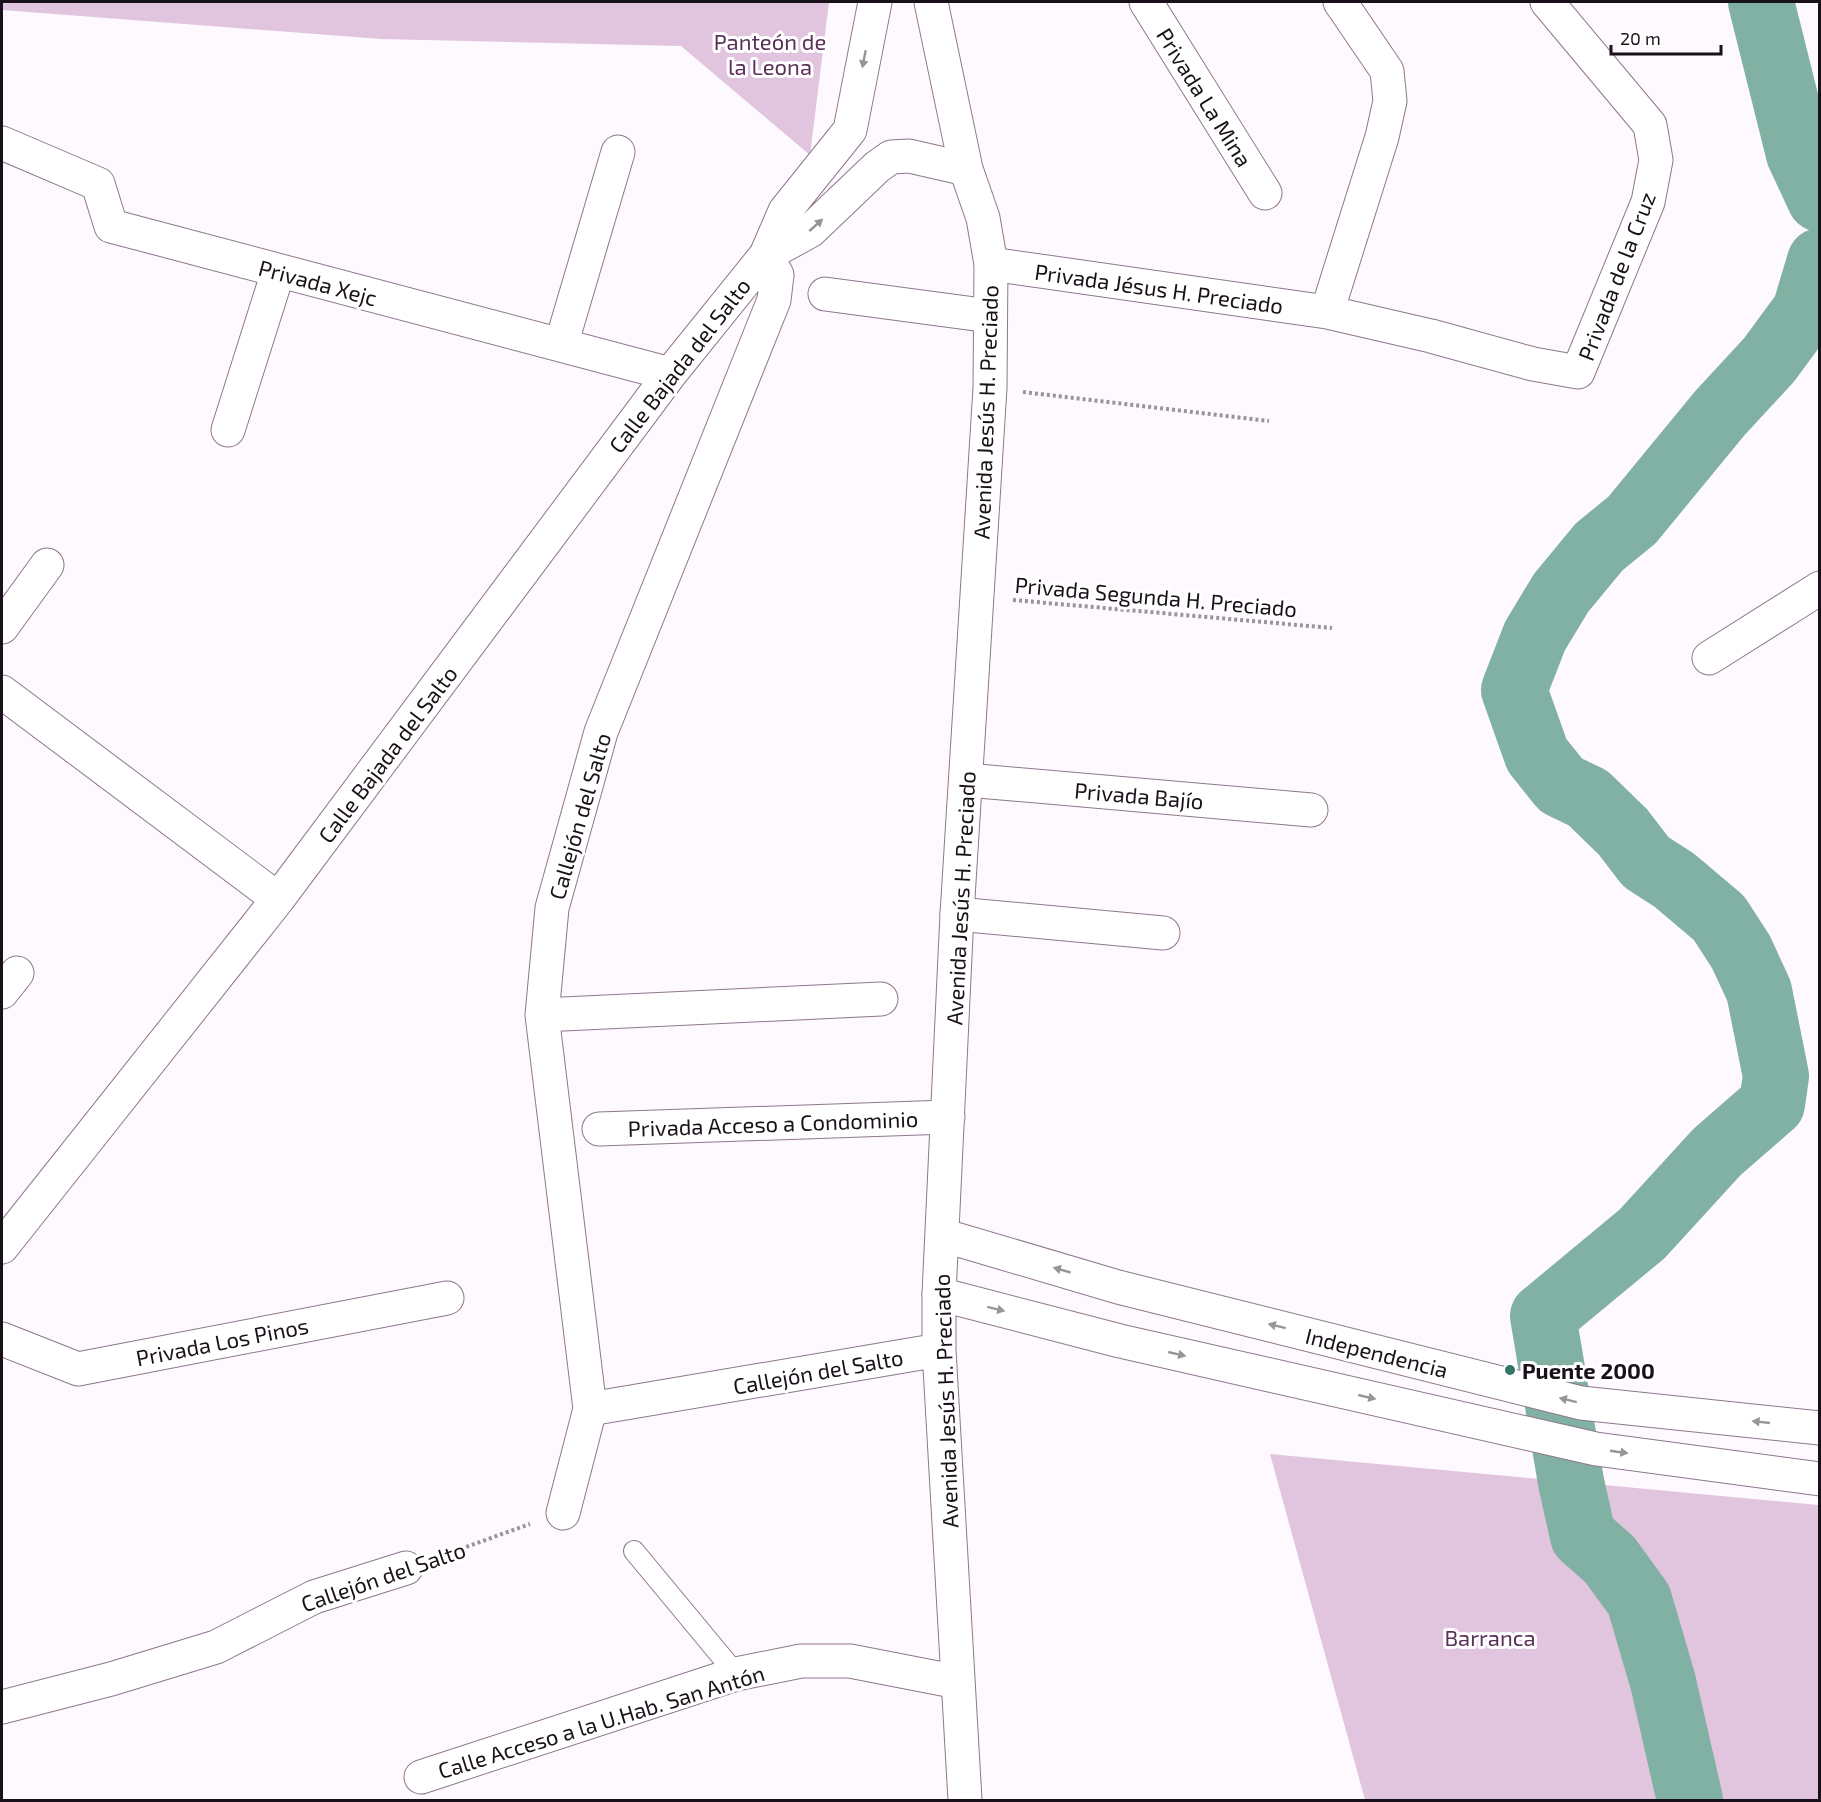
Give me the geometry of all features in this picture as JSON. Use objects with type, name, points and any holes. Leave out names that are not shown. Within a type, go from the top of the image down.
[{"type":"street","name":"Calle Bajada del Salto","points":[[2,1247],[278,899],[670,374],[766,255],[785,211],[850,130],[875,2]]},
{"type":"street","name":"Avenida Jesús H. Preciado","points":[[931,2],[966,169],[982,218],[990,264],[990,388],[957,914],[939,1294],[939,1350],[965,1800]]},
{"type":"street","name":"Privada La Mina","points":[[1146,2],[1265,193]]},
{"type":"street","points":[[1327,312],[1382,137],[1390,101],[1388,71],[1340,2]]},
{"type":"street","name":"Privada de la Cruz","points":[[1547,2],[1650,125],[1656,160],[1648,202],[1578,372]]},
{"type":"street","name":"Privada Xejc","points":[[2,143],[98,184],[111,226],[670,374]]},
{"type":"street","points":[[561,345],[618,152]]},
{"type":"street","name":"Calle Bajada del Salto","points":[[766,255],[810,231],[877,167],[891,158],[909,156],[966,169]]},
{"type":"street","name":"Callejón del Salto","points":[[563,1513],[590,1409],[542,1015],[552,908],[601,732],[774,300],[777,275],[766,255]]},
{"type":"street","name":"Privada Jésus H. Preciado","points":[[990,264],[1327,312],[1431,336],[1533,364],[1578,372]]},
{"type":"street","points":[[228,430],[278,272]]},
{"type":"street","points":[[825,294],[990,316]]},
{"type":"street","points":[[2,627],[47,565]]},
{"type":"street","points":[[1709,658],[1820,588]]},
{"type":"street","points":[[2,692],[278,899]]},
{"type":"street","name":"Privada Bajío","points":[[967,780],[1311,810]]},
{"type":"street","points":[[957,914],[1163,933]]},
{"type":"street","points":[[542,1015],[881,999]]},
{"type":"street","name":"Privada Acceso a Condominio","points":[[599,1129],[948,1117]]},
{"type":"street","name":"Independencia","points":[[942,1235],[1118,1287],[1581,1403],[1820,1428]]},
{"type":"street","name":"Independencia","points":[[939,1294],[1120,1341],[1596,1449],[1820,1479]]},
{"type":"street","name":"Privada Los Pinos","points":[[2,1339],[78,1370],[447,1298]]},
{"type":"street","name":"Callejón del Salto","points":[[590,1409],[939,1350]]},
{"type":"street","name":"Callejón del Salto","points":[[2,1707],[111,1679],[216,1647],[314,1597],[406,1568]]},
{"type":"street","name":"Calle Acceso a la U.Hab. San Antón","points":[[421,1778],[736,1674],[801,1661],[850,1661],[958,1682]]},
{"type":"lane","points":[[634,1551],[736,1674]]},
{"type":"path","points":[[990,388],[1269,421]]},
{"type":"path","name":"Privada Segunda H. Preciado","points":[[976,597],[1332,628]]},
{"type":"path","name":"Callejón del Salto","points":[[406,1568],[563,1513]]},
{"type":"green space","name":"Panteón de la Leona","points":[[2,2],[829,2],[810,155],[681,46],[381,39],[2,10]]},
{"type":"green space","name":"Barranca","points":[[1270,1454],[1819,1505],[1819,1800],[1365,1800]]},
{"type":"waterway","points":[[1761,2],[1799,154],[1820,199]]},
{"type":"waterway","points":[[1690,1800],[1663,1682],[1639,1600],[1610,1560],[1583,1536],[1571,1482],[1543,1316],[1642,1234],[1717,1152],[1772,1104],[1776,1076],[1759,991],[1741,952],[1719,918],[1674,880],[1646,862],[1623,832],[1588,798],[1561,785],[1537,755],[1514,690],[1535,636],[1561,593],[1599,547],[1632,520],[1720,413],[1769,360],[1805,311],[1820,261]]},
{"type":"place","name":"Puente 2000","points":[[1510,1370]]}]
